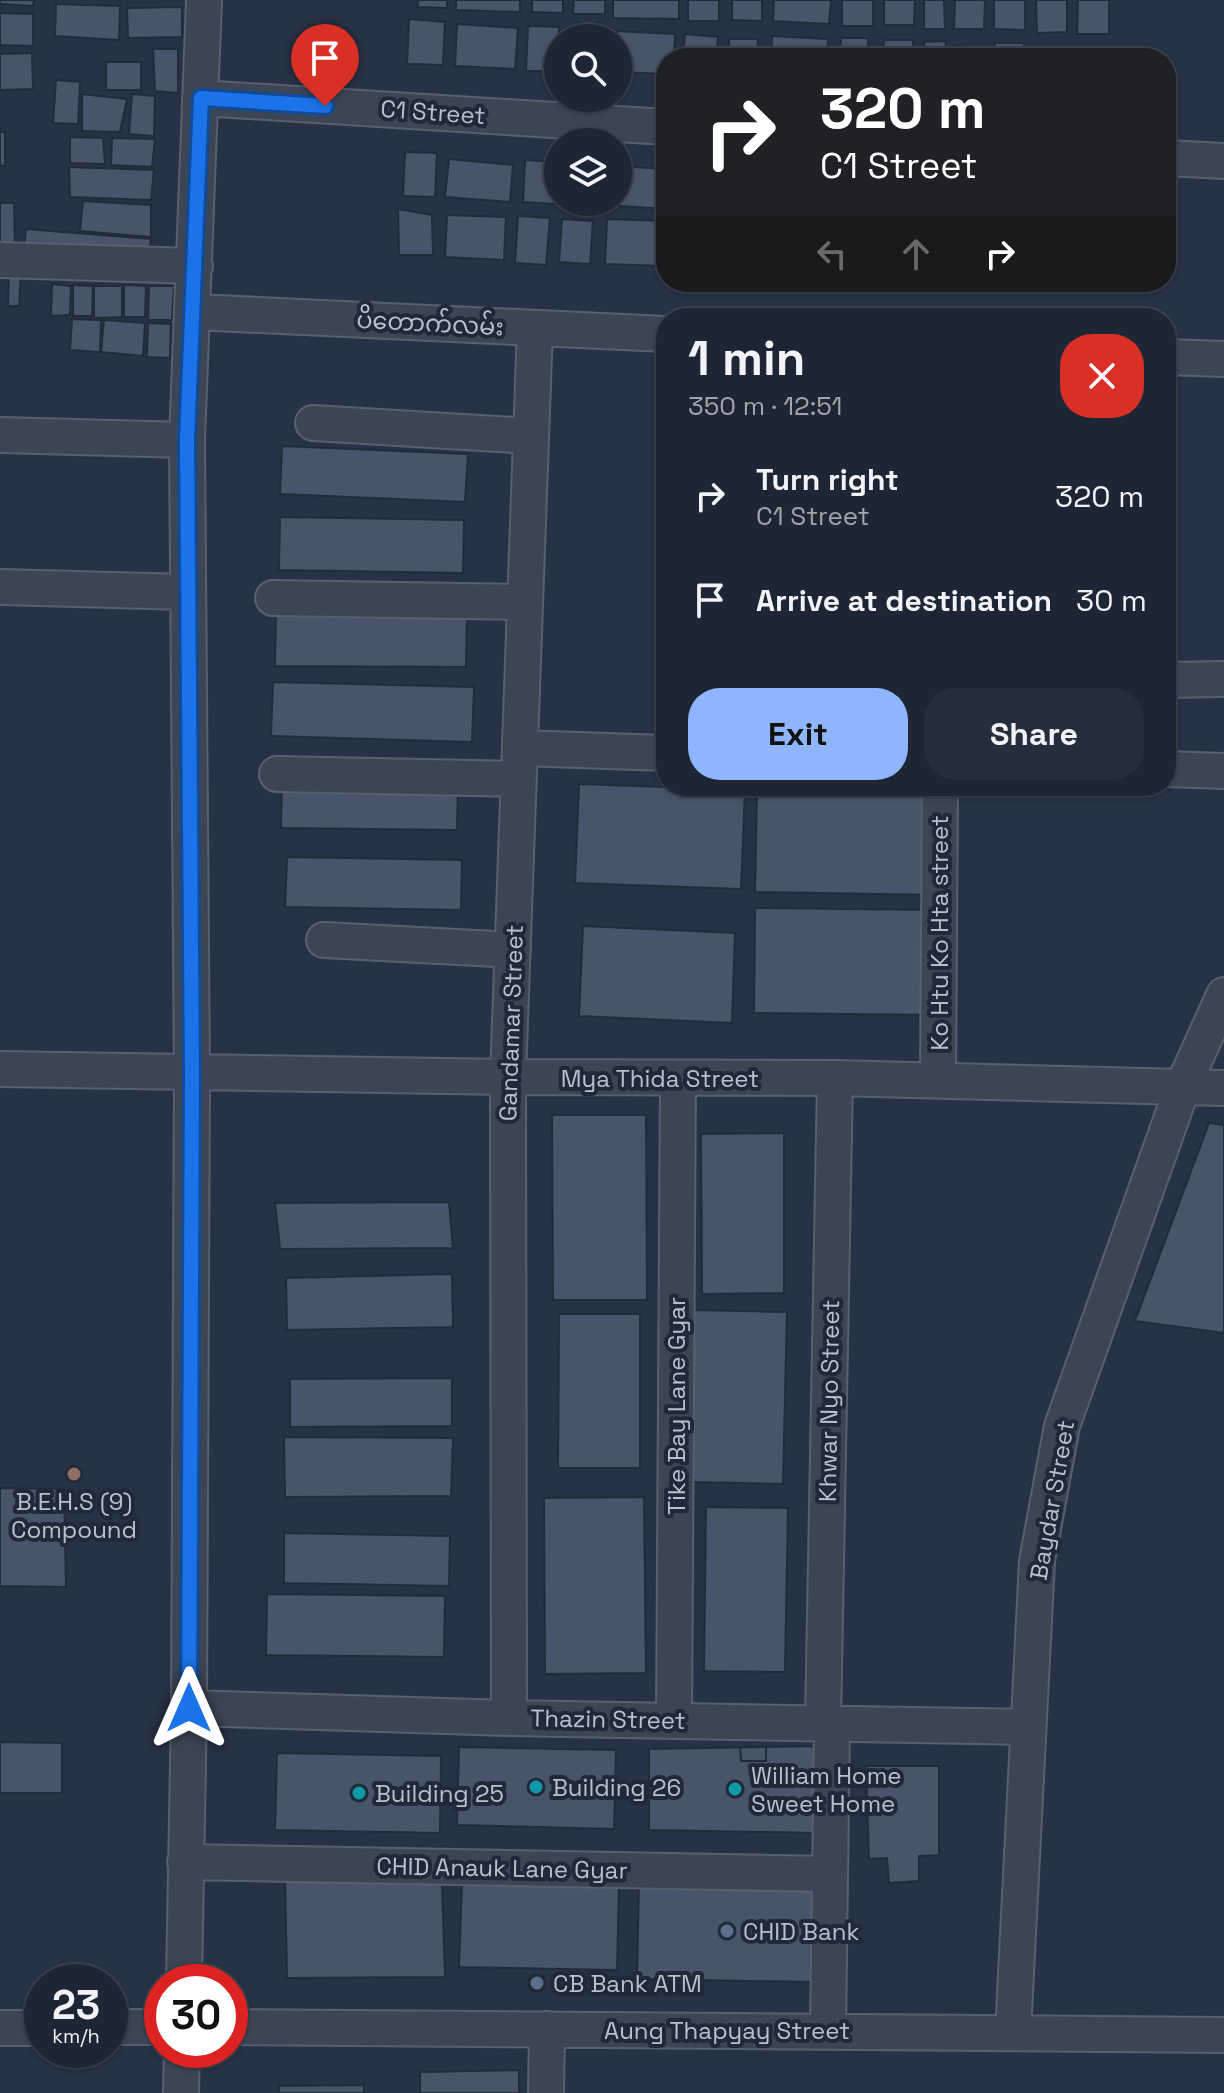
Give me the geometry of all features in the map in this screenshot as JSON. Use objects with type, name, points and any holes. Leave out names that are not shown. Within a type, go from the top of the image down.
[{"type":"street","points":[[184,1964],[189,1708],[192,1073],[187,440],[204,0]]},
{"type":"street","name":"C1 Street","points":[[201,98],[656,126]]},
{"type":"street","points":[[1176,159],[1224,161]]},
{"type":"street","points":[[0,260],[195,266]]},
{"type":"street","name":"ပိတောက်လမ်း","points":[[194,312],[656,334]]},
{"type":"street","name":"Gandamar Street","points":[[509,1718],[508,1077],[535,328]]},
{"type":"street","points":[[1176,357],[1224,359]]},
{"type":"street","points":[[313,423],[531,436]]},
{"type":"street","points":[[0,435],[187,440]]},
{"type":"street","points":[[0,587],[188,592]]},
{"type":"street","points":[[273,598],[525,602]]},
{"type":"street","points":[[1176,680],[1224,679]]},
{"type":"street","points":[[277,774],[520,764],[656,754]]},
{"type":"street","points":[[1176,769],[1224,771]]},
{"type":"street","name":"Ko Htu Ko Hta street","points":[[938,1080],[940,796]]},
{"type":"street","points":[[324,940],[513,950]]},
{"type":"street","name":"Baydar Street","points":[[1013,2033],[1037,1561],[1062,1426],[1183,1086],[1224,995]]},
{"type":"street","name":"Mya Thida Street","points":[[0,1069],[508,1077],[678,1094],[835,1078],[1224,1088]]},
{"type":"street","name":"Khwar Nyo Street","points":[[828,2030],[825,1874],[835,1078]]},
{"type":"street","name":"Tike Bay Lane Gyar","points":[[674,1711],[678,1094]]},
{"type":"street","name":"Thazin Street","points":[[189,1708],[509,1718],[674,1711],[827,1724],[1028,1727]]},
{"type":"street","name":"CHID Anauk Lane Gyar","points":[[185,1862],[825,1874]]},
{"type":"street","name":"Aung Thapyay Street","points":[[248,2027],[1224,2035]]},
{"type":"street","points":[[0,2028],[24,2028]]},
{"type":"street","points":[[546,2093],[547,2029]]},
{"type":"street","points":[[181,2093],[182,2068]]},
{"type":"building","points":[[0,0],[34,0],[33,6],[0,4]]},
{"type":"building","points":[[418,0],[447,0],[447,8],[418,7]]},
{"type":"building","points":[[456,0],[520,0],[520,12],[456,10]]},
{"type":"building","points":[[532,0],[563,0],[563,13],[532,12]]},
{"type":"building","points":[[574,0],[605,0],[605,14],[573,14]]},
{"type":"building","points":[[613,0],[679,0],[679,19],[613,18]]},
{"type":"building","points":[[688,0],[719,0],[719,21],[688,21]]},
{"type":"building","points":[[732,0],[762,0],[762,21],[732,20]]},
{"type":"building","points":[[774,0],[831,0],[829,24],[773,21]]},
{"type":"building","points":[[842,0],[873,0],[873,26],[842,26]]},
{"type":"building","points":[[884,0],[915,0],[914,25],[884,25]]},
{"type":"building","points":[[924,0],[944,0],[945,29],[924,29]]},
{"type":"building","points":[[955,0],[985,0],[984,29],[954,29]]},
{"type":"building","points":[[994,0],[1025,0],[1025,30],[994,29]]},
{"type":"building","points":[[1036,0],[1067,0],[1067,32],[1037,33]]},
{"type":"building","points":[[1078,0],[1109,0],[1109,34],[1077,34]]},
{"type":"building","points":[[56,4],[120,6],[119,40],[55,36]]},
{"type":"building","points":[[182,7],[182,37],[128,38],[127,8]]},
{"type":"building","points":[[0,13],[33,14],[33,46],[0,45]]},
{"type":"building","points":[[409,19],[445,22],[443,65],[407,64]]},
{"type":"building","points":[[457,24],[518,28],[515,69],[455,66]]},
{"type":"building","points":[[528,26],[544,27],[544,71],[526,71]]},
{"type":"building","points":[[632,32],[675,34],[674,48],[656,48],[656,74],[632,73]]},
{"type":"building","points":[[685,34],[718,37],[717,48],[684,48]]},
{"type":"building","points":[[772,36],[828,39],[828,48],[771,48]]},
{"type":"building","points":[[841,38],[868,38],[868,48],[840,48]]},
{"type":"building","points":[[729,39],[758,39],[758,48],[729,48]]},
{"type":"building","points":[[884,40],[913,40],[913,48],[884,48]]},
{"type":"building","points":[[946,41],[946,48],[924,48],[924,42]]},
{"type":"building","points":[[995,43],[1024,43],[1024,48],[995,48]]},
{"type":"building","points":[[954,46],[982,47],[982,48]]},
{"type":"building","points":[[153,49],[178,49],[178,93],[155,91]]},
{"type":"building","points":[[32,53],[33,89],[0,90],[0,54]]},
{"type":"building","points":[[106,62],[141,62],[141,90],[106,90]]},
{"type":"building","points":[[56,80],[80,82],[78,124],[53,123]]},
{"type":"building","points":[[82,94],[127,99],[120,132],[82,131]]},
{"type":"building","points":[[132,94],[155,96],[154,136],[129,134]]},
{"type":"building","points":[[0,132],[5,132],[5,166],[0,165]]},
{"type":"building","points":[[70,137],[103,138],[105,164],[70,163]]},
{"type":"building","points":[[112,138],[155,139],[152,167],[111,165]]},
{"type":"building","points":[[405,152],[437,153],[435,197],[403,196]]},
{"type":"building","points":[[449,159],[513,165],[510,202],[445,197]]},
{"type":"building","points":[[525,160],[544,161],[544,203],[523,202]]},
{"type":"building","points":[[69,167],[154,170],[151,200],[70,197]]},
{"type":"building","points":[[632,167],[656,168],[656,208],[632,207]]},
{"type":"building","points":[[83,201],[151,205],[151,237],[80,231]]},
{"type":"building","points":[[0,203],[14,203],[15,247],[0,247]]},
{"type":"building","points":[[398,209],[432,215],[433,255],[399,255]]},
{"type":"building","points":[[447,215],[506,217],[504,260],[445,257]]},
{"type":"building","points":[[518,216],[550,218],[546,265],[515,263]]},
{"type":"building","points":[[562,219],[593,221],[590,264],[559,262]]},
{"type":"building","points":[[607,219],[656,221],[656,266],[605,264]]},
{"type":"building","points":[[26,229],[151,239],[148,258],[24,249]]},
{"type":"building","points":[[21,272],[19,306],[8,306],[9,273]]},
{"type":"building","points":[[52,284],[71,286],[70,315],[51,316]]},
{"type":"building","points":[[73,285],[93,286],[92,316],[73,316]]},
{"type":"building","points":[[124,285],[146,286],[145,317],[124,317]]},
{"type":"building","points":[[94,286],[122,286],[122,317],[94,318]]},
{"type":"building","points":[[149,286],[174,286],[172,320],[148,320]]},
{"type":"building","points":[[72,319],[101,320],[100,352],[70,350]]},
{"type":"building","points":[[104,320],[145,323],[143,356],[101,352]]},
{"type":"building","points":[[148,323],[171,324],[170,358],[147,357]]},
{"type":"building","points":[[282,446],[468,454],[465,502],[280,494]]},
{"type":"building","points":[[280,517],[464,520],[463,573],[279,570]]},
{"type":"building","points":[[276,609],[467,611],[466,667],[275,666]]},
{"type":"building","points":[[273,682],[474,687],[472,742],[271,736]]},
{"type":"building","points":[[282,781],[458,783],[457,830],[281,828]]},
{"type":"building","points":[[579,784],[656,787],[656,796],[745,796],[741,889],[575,883]]},
{"type":"building","points":[[757,796],[939,796],[937,895],[755,892]]},
{"type":"building","points":[[287,857],[462,860],[461,910],[285,907]]},
{"type":"building","points":[[755,908],[935,910],[934,1015],[754,1013]]},
{"type":"building","points":[[583,926],[735,933],[732,1023],[579,1016]]},
{"type":"building","points":[[552,1115],[646,1115],[647,1300],[553,1300]]},
{"type":"building","points":[[1209,1123],[1224,1125],[1224,1333],[1135,1321]]},
{"type":"building","points":[[784,1133],[784,1293],[702,1294],[701,1134]]},
{"type":"building","points":[[449,1202],[453,1248],[280,1249],[275,1203]]},
{"type":"building","points":[[452,1274],[453,1327],[287,1330],[286,1278]]},
{"type":"building","points":[[694,1310],[787,1312],[783,1484],[691,1482]]},
{"type":"building","points":[[559,1314],[640,1314],[640,1468],[558,1468]]},
{"type":"building","points":[[452,1378],[452,1426],[290,1427],[290,1379]]},
{"type":"building","points":[[284,1437],[453,1438],[451,1496],[285,1497]]},
{"type":"building","points":[[0,1488],[64,1489],[66,1587],[0,1586]]},
{"type":"building","points":[[644,1497],[646,1673],[545,1674],[544,1498]]},
{"type":"building","points":[[706,1507],[788,1508],[785,1672],[704,1671]]},
{"type":"building","points":[[284,1533],[450,1536],[449,1586],[284,1583]]},
{"type":"building","points":[[267,1594],[445,1596],[444,1657],[266,1655]]},
{"type":"building","points":[[0,1742],[62,1743],[62,1793],[0,1793]]},
{"type":"building","name":"William Home Sweet Home","points":[[821,1746],[820,1833],[649,1830],[649,1749]]},
{"type":"building","name":"Building 26","points":[[459,1747],[616,1750],[614,1829],[457,1825]]},
{"type":"building","points":[[740,1747],[766,1747],[766,1761],[741,1761]]},
{"type":"building","name":"Building 25","points":[[277,1753],[441,1756],[440,1833],[275,1830]]},
{"type":"building","points":[[866,1766],[939,1766],[939,1855],[919,1856],[919,1881],[889,1883],[887,1858],[869,1859]]},
{"type":"building","points":[[285,1879],[442,1881],[445,1977],[287,1978]]},
{"type":"building","name":"CHID Bank","points":[[639,1880],[817,1884],[814,1982],[637,1979]]},
{"type":"building","points":[[462,1883],[619,1886],[617,1970],[459,1967]]},
{"type":"building","name":"CB Bank ATM","points":[[530,1976],[544,1976],[544,1990],[530,1990]]},
{"type":"building","points":[[519,2070],[519,2093],[420,2093],[420,2072]]},
{"type":"building","points":[[364,2085],[364,2093],[279,2093],[279,2086]]},
{"type":"place","name":"B.E.H.S (9) Compound","points":[[74,1474]]},
{"type":"place","name":"Building 26","points":[[536,1787]]},
{"type":"place","name":"William Home Sweet Home","points":[[735,1789]]},
{"type":"place","name":"Building 25","points":[[359,1793]]},
{"type":"place","name":"CHID Bank","points":[[727,1931]]},
{"type":"place","name":"CB Bank ATM","points":[[537,1983]]},
{"type":"route","points":[[189,1708],[192,1073],[187,440],[201,98],[325,106]]}]
